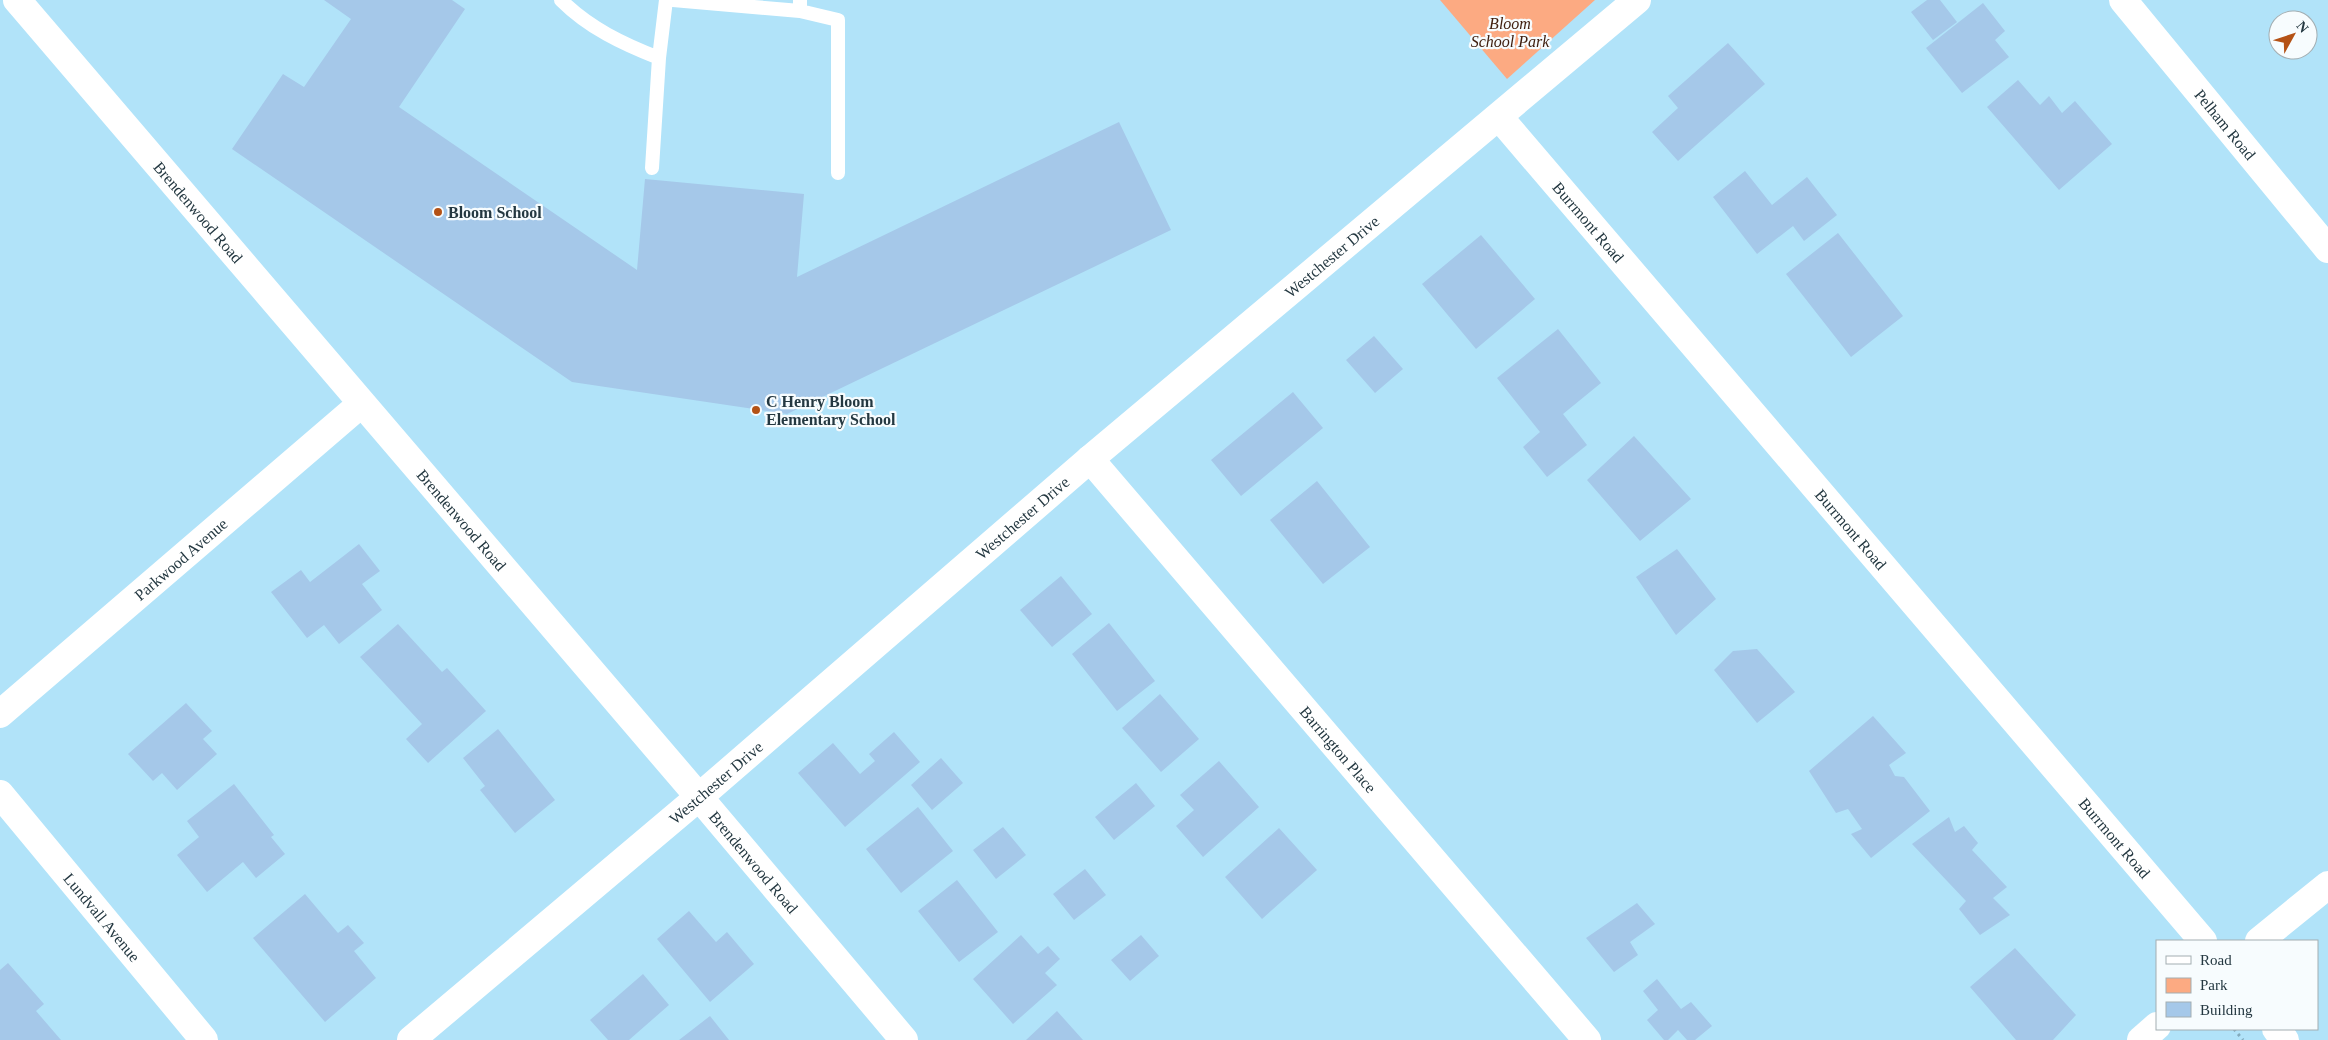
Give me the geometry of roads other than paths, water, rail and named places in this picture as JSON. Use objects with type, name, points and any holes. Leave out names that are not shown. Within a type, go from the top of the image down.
[{"type":"street","name":"Brendenwood Road","points":[[17,0],[699,797],[904,1040]]},
{"type":"street","name":"Westchester Drive","points":[[411,1040],[699,797],[1090,459],[1637,0]]},
{"type":"street","name":"Pelham Road","points":[[2124,0],[2328,249]]},
{"type":"street","name":"Burrmont Road","points":[[1499,117],[2202,940]]},
{"type":"street","name":"Parkwood Avenue","points":[[0,714],[361,404]]},
{"type":"street","name":"Barrington Place","points":[[1090,459],[1587,1040]]},
{"type":"street","name":"Lundvall Avenue","points":[[0,794],[204,1040]]},
{"type":"street","points":[[2260,940],[2328,885]]},
{"type":"street","points":[[2141,1040],[2156,1027]]},
{"type":"street","points":[[2277,1030],[2285,1040]]},
{"type":"lane","points":[[561,0],[579,18],[626,45],[659,58]]},
{"type":"lane","points":[[652,168],[659,58],[666,0]]},
{"type":"lane","points":[[673,0],[800,6],[838,20],[838,173]]},
{"type":"place","name":"Bloom School","points":[[438,212]]},
{"type":"place","name":"C Henry Bloom Elementary School","points":[[756,410]]},
{"type":"park label","name":"Bloom School Park","points":[[1510,32]]}]
